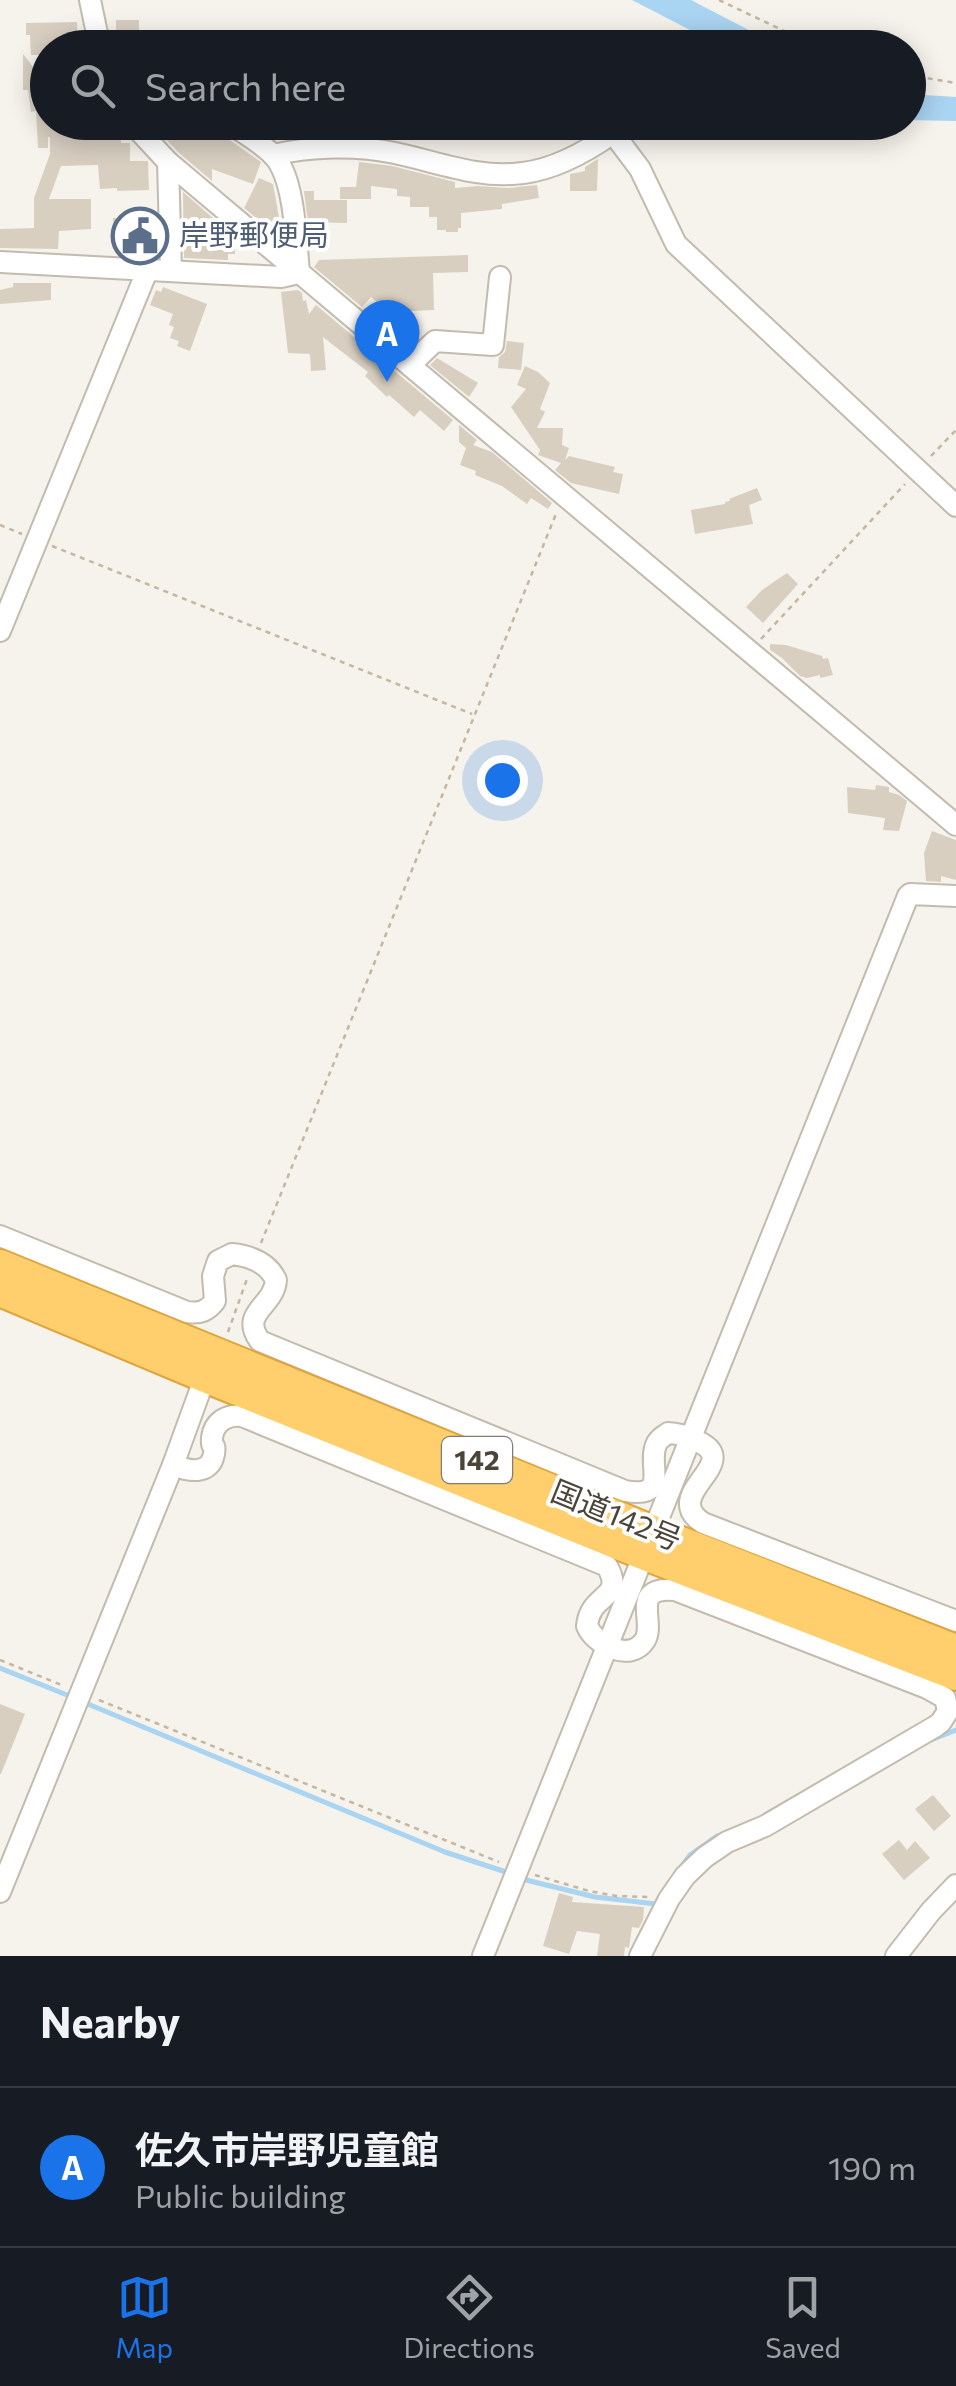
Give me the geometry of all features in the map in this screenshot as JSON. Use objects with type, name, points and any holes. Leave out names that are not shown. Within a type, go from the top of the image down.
[{"type":"highway","name":"国道142号","points":[[0,1265],[211,1366]]},
{"type":"highway","name":"国道142号","points":[[0,1291],[211,1366],[648,1543],[943,1670]]},
{"type":"street","points":[[90,0],[96,30]]},
{"type":"street","points":[[148,140],[168,162],[956,825]]},
{"type":"street","points":[[253,140],[281,166],[288,187],[299,272]]},
{"type":"street","points":[[273,155],[300,148],[345,148],[392,152],[455,170],[523,173],[570,159],[592,140]]},
{"type":"street","points":[[616,140],[640,168],[676,244],[956,506]]},
{"type":"street","points":[[168,162],[172,271]]},
{"type":"street","points":[[0,262],[281,276],[299,272]]},
{"type":"street","points":[[0,631],[147,271]]},
{"type":"street","points":[[410,365],[436,341],[493,345],[500,276]]},
{"type":"street","points":[[484,1956],[908,896],[956,896]]},
{"type":"street","points":[[0,1236],[196,1313],[204,1312],[215,1301],[213,1276],[218,1261],[232,1254],[254,1260],[267,1266],[276,1280],[273,1295],[254,1315],[253,1330],[260,1341],[625,1491],[644,1492],[654,1481],[657,1442],[668,1434],[690,1438],[708,1448],[712,1456],[710,1471],[690,1497],[696,1518],[703,1523],[956,1622]]},
{"type":"street","points":[[0,1892],[211,1366]]},
{"type":"street","points":[[173,1465],[190,1471],[210,1465],[216,1428],[232,1415],[242,1416],[606,1566],[613,1584],[609,1594],[590,1609],[587,1626],[594,1638],[607,1647],[637,1648],[647,1636],[648,1600],[659,1591],[675,1590],[943,1670],[948,1711],[942,1722],[705,1857],[669,1899],[640,1956]]},
{"type":"street","points":[[896,1956],[956,1885]]},
{"type":"path","points":[[718,0],[782,30]]},
{"type":"path","points":[[926,78],[956,83]]},
{"type":"path","points":[[750,651],[956,430]]},
{"type":"path","points":[[211,1366],[564,494]]},
{"type":"path","points":[[0,525],[474,714]]},
{"type":"path","points":[[0,1660],[518,1870],[589,1891],[669,1899]]},
{"type":"water","points":[[632,0],[691,0],[748,30],[690,30]]},
{"type":"water","points":[[926,95],[956,97],[956,121],[926,120]]},
{"type":"building","points":[[116,20],[139,20],[139,30],[116,30]]},
{"type":"building","points":[[77,22],[77,30],[30,30],[30,35],[26,35],[26,23]]},
{"type":"building","points":[[23,54],[30,63],[30,105],[28,90],[23,90]]},
{"type":"building","points":[[38,140],[48,140],[48,148],[38,148]]},
{"type":"building","points":[[50,140],[130,143],[130,161],[148,161],[149,190],[100,189],[98,165],[61,166],[49,199],[91,199],[91,229],[59,231],[58,249],[0,248],[0,229],[34,228],[34,198],[50,154]]},
{"type":"building","points":[[167,140],[230,140],[261,162],[253,184],[212,169],[212,181]]},
{"type":"building","points":[[598,159],[597,191],[570,191],[570,174],[585,171]]},
{"type":"building","points":[[359,162],[455,182],[455,188],[537,185],[539,198],[502,204],[502,209],[461,213],[458,232],[446,232],[437,230],[437,217],[429,217],[429,207],[410,207],[410,197],[397,196],[397,189],[371,186],[371,199],[340,199],[340,187],[356,187]]},
{"type":"building","points":[[259,178],[273,184],[283,240],[244,208]]},
{"type":"building","points":[[304,191],[314,191],[314,200],[347,200],[347,223],[308,222]]},
{"type":"building","points":[[183,192],[235,237],[235,254],[228,254],[228,260],[184,258]]},
{"type":"building","name":"岸野郵便局","points":[[113,218],[156,219],[157,254],[118,255],[119,249],[113,249]]},
{"type":"building","points":[[468,255],[468,272],[433,273],[434,310],[389,312],[371,297],[362,307],[314,267],[319,260]]},
{"type":"building","points":[[13,283],[51,283],[51,300],[0,304],[0,290],[13,287]]},
{"type":"building","points":[[163,287],[207,304],[190,351],[170,338],[173,314],[150,305],[156,290],[161,292]]},
{"type":"building","points":[[298,290],[306,300],[309,314],[316,305],[453,420],[444,431],[420,410],[414,417],[387,397],[365,376],[368,372],[323,337],[326,370],[311,371],[310,354],[288,353],[281,292]]},
{"type":"building","points":[[507,341],[524,343],[521,370],[498,368]]},
{"type":"building","points":[[437,358],[478,383],[469,397],[430,365]]},
{"type":"building","points":[[525,366],[550,383],[540,409],[545,412],[537,428],[563,428],[562,445],[569,448],[565,460],[569,456],[615,467],[613,472],[623,474],[619,494],[571,483],[555,470],[561,463],[538,455],[540,450],[511,407],[526,389],[517,385]]},
{"type":"building","points":[[459,425],[477,440],[473,445],[492,452],[552,503],[548,509],[531,498],[527,504],[460,465],[466,448],[459,442]]},
{"type":"building","points":[[757,488],[762,500],[749,505],[753,524],[695,534],[691,510],[725,504]]},
{"type":"building","points":[[787,573],[798,584],[763,623],[746,607]]},
{"type":"building","points":[[770,644],[828,658],[833,675],[800,676],[770,650]]},
{"type":"building","points":[[876,785],[889,787],[889,792],[907,801],[899,831],[883,830],[885,818],[848,813],[847,787],[875,790]]},
{"type":"building","points":[[932,831],[956,840],[956,880],[941,876],[941,882],[926,881],[924,853]]},
{"type":"building","points":[[0,1704],[25,1714],[1,1774],[0,1774]]},
{"type":"building","points":[[933,1795],[951,1816],[934,1831],[915,1809]]},
{"type":"building","points":[[899,1840],[907,1850],[915,1841],[930,1858],[904,1880],[882,1854]]},
{"type":"building","points":[[559,1893],[573,1897],[572,1902],[644,1907],[643,1920],[639,1928],[632,1927],[624,1956],[597,1956],[600,1934],[577,1931],[569,1954],[543,1946]]},
{"type":"waterway","points":[[0,1668],[72,1697]]},
{"type":"waterway","points":[[83,1702],[445,1852],[509,1873]]},
{"type":"waterway","points":[[931,1740],[956,1730]]},
{"type":"waterway","points":[[679,1870],[690,1855],[717,1836]]},
{"type":"waterway","points":[[522,1879],[595,1897],[656,1904]]},
{"type":"place","name":"岸野郵便局","points":[[140,236]]},
{"type":"place","name":"佐久市岸野児童館","points":[[387,382]]}]
